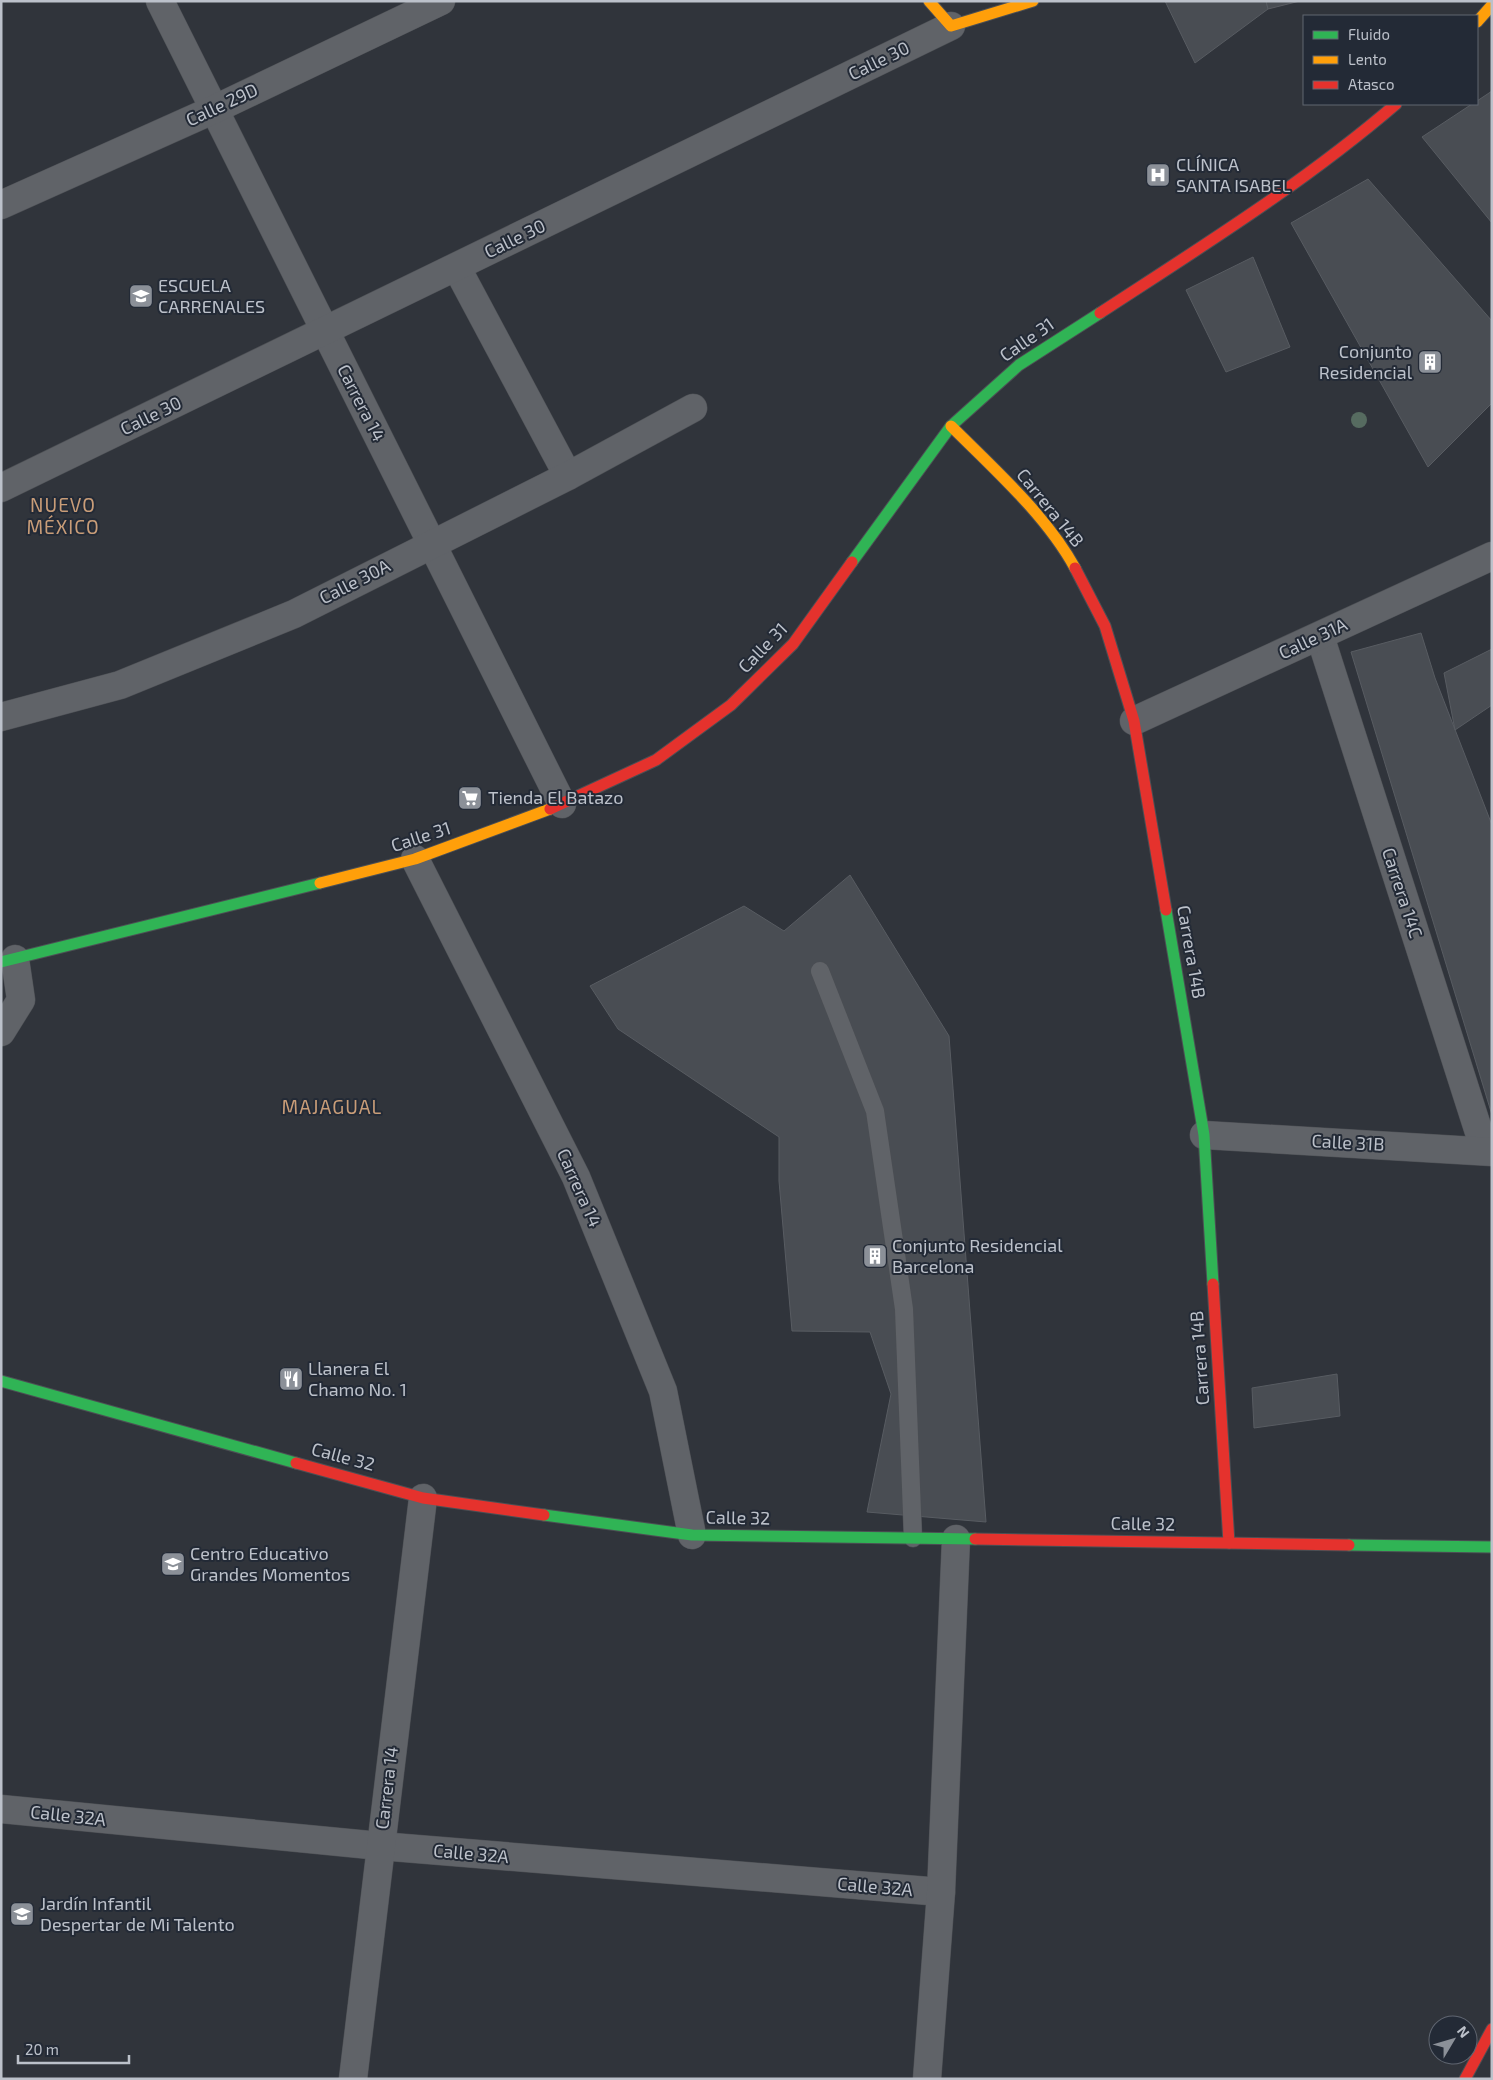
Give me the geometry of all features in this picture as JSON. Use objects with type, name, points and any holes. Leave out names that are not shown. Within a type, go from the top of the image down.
[{"type":"street","name":"Carrera 14","points":[[160,1],[562,804]]},
{"type":"street","name":"Calle 29D","points":[[1,205],[215,109],[441,1]]},
{"type":"street","points":[[929,1],[951,26]]},
{"type":"street","name":"Calle 30","points":[[1,488],[326,332],[951,26],[1033,1]]},
{"type":"street","points":[[1478,21],[1492,3]]},
{"type":"street","name":"Calle 31","points":[[8,960],[416,859],[562,804],[656,760],[738,698],[793,644],[951,426],[1019,365],[1230,229],[1345,148],[1395,105]]},
{"type":"street","points":[[457,268],[568,476]]},
{"type":"street","name":"Calle 30A","points":[[1,717],[120,685],[294,614],[568,476],[693,408]]},
{"type":"street","name":"Carrera 14B","points":[[951,426],[1015,490],[1066,552],[1106,626],[1134,721],[1204,1136],[1229,1543]]},
{"type":"street","name":"Calle 31A","points":[[1134,721],[1492,556]]},
{"type":"street","name":"Carrera 14C","points":[[1320,636],[1488,1152]]},
{"type":"street","name":"Carrera 14","points":[[416,859],[576,1177],[663,1391],[692,1535]]},
{"type":"street","points":[[1,1032],[22,1000],[8,960]]},
{"type":"street","name":"Calle 31B","points":[[1204,1136],[1488,1152]]},
{"type":"street","name":"Calle 32","points":[[1,1381],[423,1498],[692,1535],[1492,1547]]},
{"type":"street","name":"Carrera 14","points":[[353,2079],[423,1498]]},
{"type":"street","points":[[927,2079],[941,1892],[956,1539]]},
{"type":"street","name":"Calle 32A","points":[[1,1809],[380,1846],[941,1892]]},
{"type":"street","points":[[1465,2079],[1492,2029]]},
{"type":"lane","points":[[820,971],[875,1111],[904,1309],[913,1538]]},
{"type":"building","points":[[1165,1],[1266,1],[1268,9],[1195,63]]},
{"type":"building","points":[[1266,1],[1300,1],[1268,9]]},
{"type":"building","points":[[1492,91],[1492,223],[1422,137],[1470,105],[1478,105],[1478,100]]},
{"type":"building","name":"Conjunto Residencial","points":[[1368,179],[1492,321],[1492,403],[1428,467],[1291,223]]},
{"type":"building","points":[[1253,257],[1290,347],[1226,372],[1186,290]]},
{"type":"building","points":[[1421,633],[1435,678],[1492,825],[1492,1115],[1351,652]]},
{"type":"building","points":[[1492,649],[1492,705],[1455,730],[1444,673]]},
{"type":"building","name":"Conjunto Residencial Barcelona","points":[[850,875],[949,1036],[986,1522],[867,1512],[891,1394],[870,1332],[792,1331],[779,1181],[779,1137],[618,1029],[590,986],[744,906],[784,931]]},
{"type":"building","points":[[1337,1374],[1340,1416],[1254,1428],[1252,1388]]},
{"type":"traffic: fast","points":[[852,562],[951,426],[1019,365],[1100,313]]},
{"type":"traffic: fast","points":[[1,962],[320,883]]},
{"type":"traffic: fast","points":[[1166,910],[1204,1135],[1213,1284]]},
{"type":"traffic: fast","points":[[1,1381],[296,1463]]},
{"type":"traffic: fast","points":[[544,1515],[692,1535],[975,1539]]},
{"type":"traffic: fast","points":[[1349,1545],[1492,1547]]},
{"type":"traffic: slow","points":[[929,1],[951,26],[1033,1]]},
{"type":"traffic: slow","points":[[1478,21],[1492,5]]},
{"type":"traffic: slow","points":[[951,426],[1034,511],[1063,548],[1075,568]]},
{"type":"traffic: slow","points":[[320,883],[415,859],[550,809]]},
{"type":"traffic: jam","points":[[1100,313],[1214,239],[1289,187],[1325,161],[1395,105]]},
{"type":"traffic: jam","points":[[550,809],[656,760],[731,705],[793,644],[852,562]]},
{"type":"traffic: jam","points":[[1075,568],[1105,626],[1134,721],[1166,910]]},
{"type":"traffic: jam","points":[[1213,1284],[1229,1543]]},
{"type":"traffic: jam","points":[[296,1463],[423,1498],[544,1515]]},
{"type":"traffic: jam","points":[[975,1539],[1349,1545]]},
{"type":"traffic: jam","points":[[1465,2079],[1492,2029]]},
{"type":"place","name":"CLÍNICA SANTA ISABEL","points":[[1158,175]]},
{"type":"place","name":"ESCUELA CARRENALES","points":[[141,296]]},
{"type":"place","name":"Conjunto Residencial","points":[[1430,362]]},
{"type":"place","name":"Tienda El Batazo","points":[[470,798]]},
{"type":"place","name":"Conjunto Residencial Barcelona","points":[[875,1256]]},
{"type":"place","name":"Llanera El Chamo No. 1","points":[[291,1379]]},
{"type":"place","name":"Centro Educativo Grandes Momentos","points":[[173,1564]]},
{"type":"place","name":"Jardín Infantil Despertar de Mi Talento","points":[[22,1914]]},
{"type":"district","name":"NUEVO MÉXICO","points":[[63,516]]},
{"type":"district","name":"MAJAGUAL","points":[[332,1107]]}]
